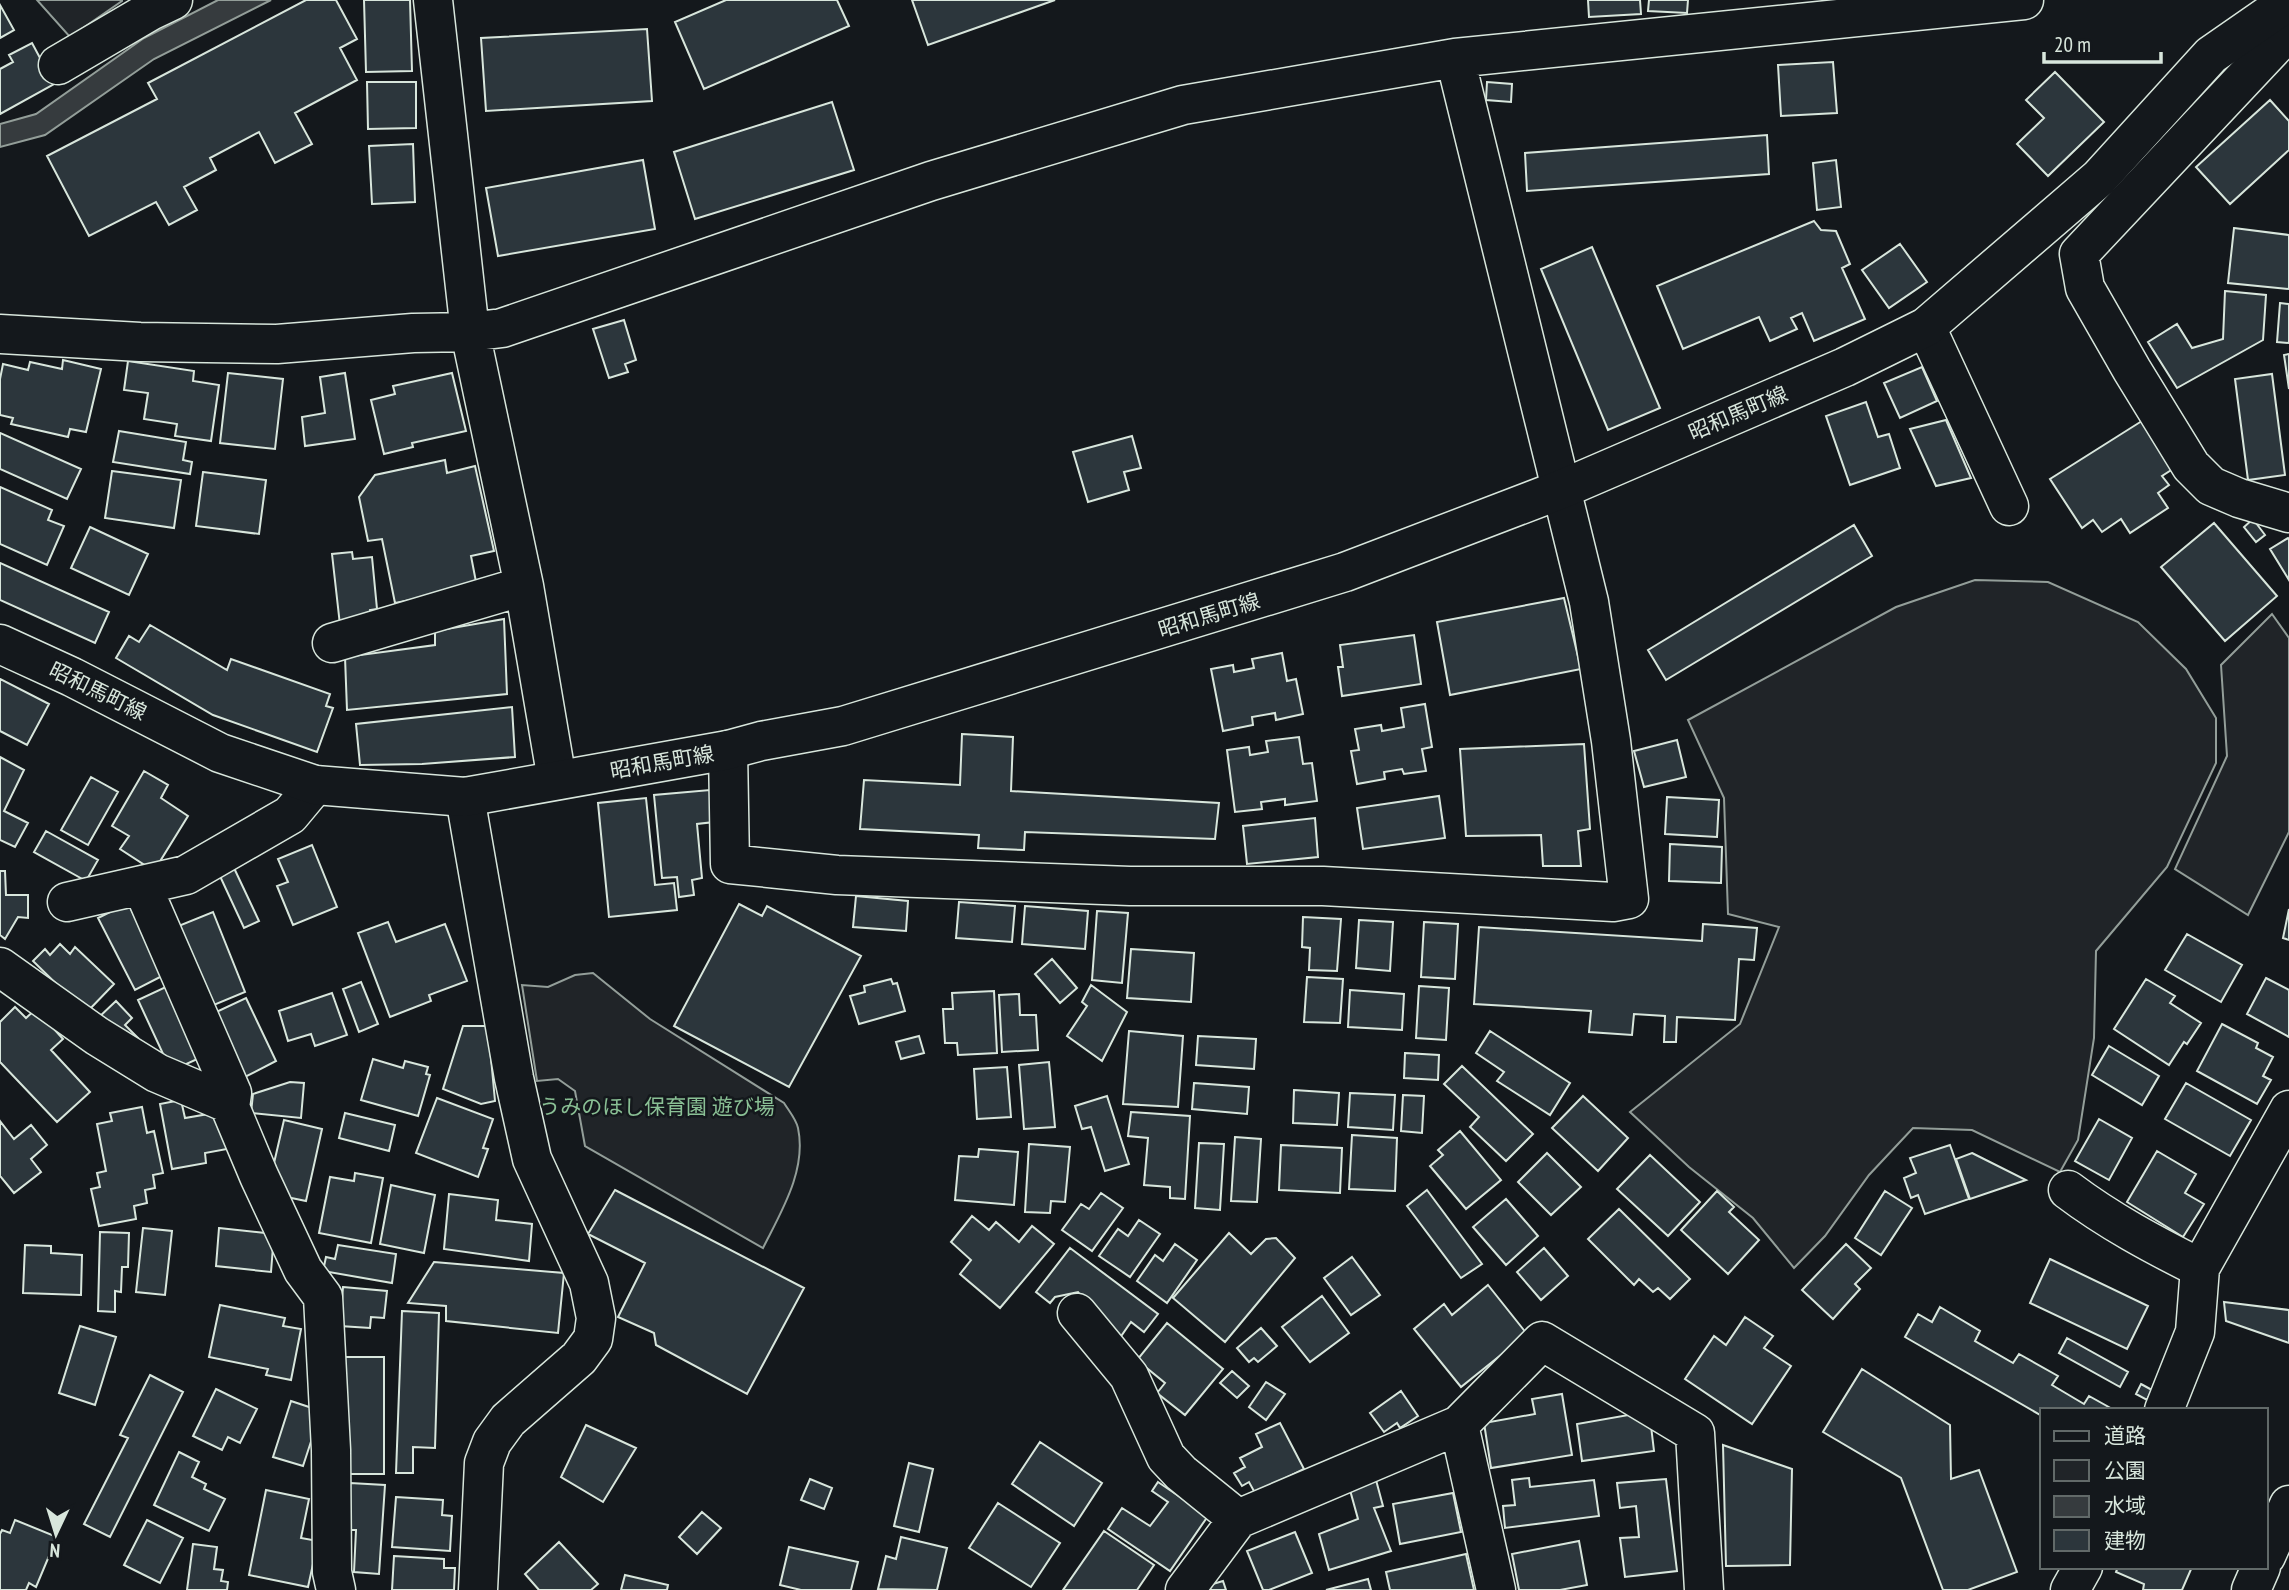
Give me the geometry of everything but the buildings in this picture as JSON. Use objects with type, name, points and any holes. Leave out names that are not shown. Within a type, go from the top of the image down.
[{"type":"street","points":[[58,65],[173,0]]},
{"type":"street","points":[[433,0],[470,332],[524,586],[556,780]]},
{"type":"street","points":[[0,334],[140,342],[277,344],[502,328],[931,181],[1182,106],[1455,58],[2024,0]]},
{"type":"street","name":"昭和馬町線","points":[[0,644],[72,677],[220,753],[315,785],[466,797],[728,750],[843,726],[1345,572],[1562,489],[1845,367],[1926,327],[2099,178],[2211,55],[2289,1]]},
{"type":"street","points":[[2289,24],[2284,36],[2079,254],[2085,288],[2191,466],[2211,486],[2239,498],[2289,513]]},
{"type":"street","points":[[728,750],[730,864],[837,875],[1130,886],[1323,886],[1613,902],[1629,899],[1611,741],[1589,602],[1505,270],[1455,58]]},
{"type":"street","points":[[1926,327],[2010,506]]},
{"type":"street","points":[[332,643],[524,586]]},
{"type":"street","points":[[67,902],[186,875],[290,815],[315,785]]},
{"type":"street","points":[[466,797],[514,1078],[532,1159],[589,1283],[596,1318],[593,1339],[579,1358],[509,1420],[492,1442],[484,1464],[478,1590]]},
{"type":"street","points":[[142,886],[232,1093],[230,1107],[259,1175],[303,1270],[323,1297],[329,1400],[332,1572],[336,1590]]},
{"type":"street","points":[[0,967],[97,1036],[157,1073],[225,1102],[232,1093]]},
{"type":"street","points":[[2165,1408],[2195,1332],[2200,1268],[2289,1111]]},
{"type":"street","points":[[2068,1190],[2093,1209],[2147,1242],[2200,1268]]},
{"type":"street","points":[[1077,1313],[1129,1376],[1166,1457],[1181,1473],[1238,1519]]},
{"type":"street","points":[[1185,1590],[1238,1519],[1459,1425],[1542,1341],[1695,1433],[1704,1590]]},
{"type":"street","points":[[1459,1425],[1496,1590]]},
{"type":"street","points":[[2268,1552],[2289,1505]]},
{"type":"street","points":[[2070,1590],[2081,1569]]},
{"type":"street","points":[[2251,1590],[2260,1569]]},
{"type":"green space","points":[[37,0],[122,0],[122,1],[70,37]]},
{"type":"green space","points":[[1975,580],[2048,582],[2138,622],[2186,669],[2216,718],[2216,763],[2167,867],[2096,951],[2094,1038],[2078,1140],[2060,1172],[1972,1130],[1913,1128],[1869,1175],[1825,1236],[1794,1268],[1753,1218],[1689,1167],[1630,1112],[1740,1024],[1779,927],[1728,914],[1724,798],[1688,720],[1896,607]]},
{"type":"green space","points":[[2272,614],[2289,638],[2289,832],[2248,915],[2175,869],[2227,756],[2221,665]]},
{"type":"green space","name":"うみのほし保育園 遊び場","points":[[593,973],[650,1019],[784,1103],[796,1121],[800,1144],[796,1175],[763,1248],[585,1146],[575,1091],[558,1079],[537,1081],[522,985],[548,987],[575,975]]},
{"type":"water","points":[[218,0],[271,0],[154,59],[45,135],[0,147],[0,124],[36,114],[144,38]]}]
